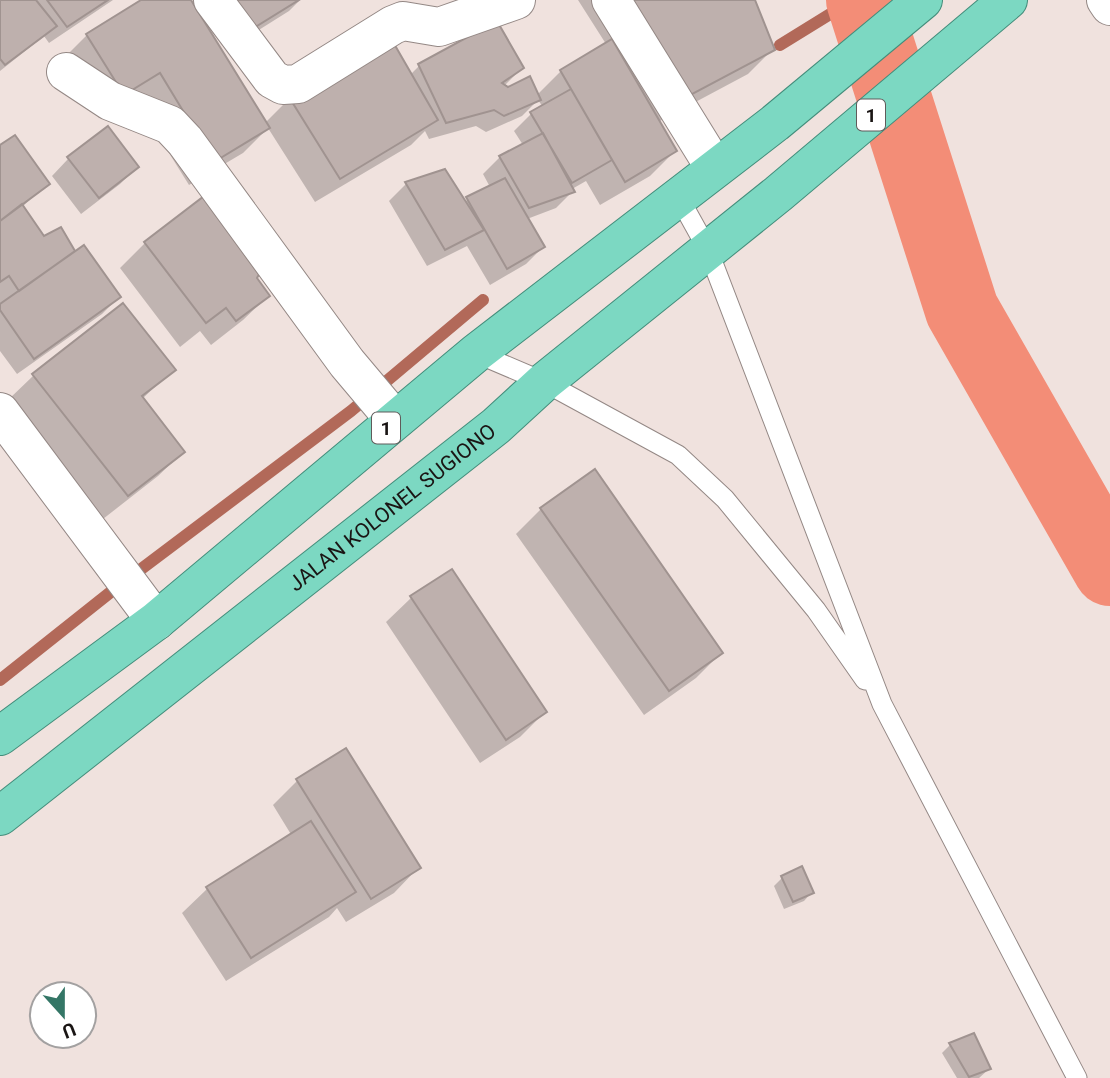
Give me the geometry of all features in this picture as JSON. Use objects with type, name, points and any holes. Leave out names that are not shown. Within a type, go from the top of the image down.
[{"type":"highway","name":"JALAN KOLONEL SUGIONO","points":[[0,816],[496,426],[544,382],[778,194],[1007,0]]},
{"type":"highway","name":"1","points":[[0,736],[146,608],[389,412],[476,353],[775,123],[923,1]]},
{"type":"street","points":[[213,0],[272,79],[283,85],[298,84],[403,21],[439,27],[516,0]]},
{"type":"street","points":[[611,0],[715,168]]},
{"type":"street","points":[[1106,0],[1110,6]]},
{"type":"street","points":[[66,72],[110,102],[170,125],[185,141],[346,363],[389,412]]},
{"type":"street","points":[[0,412],[146,608]]},
{"type":"lane","points":[[678,196],[708,250],[882,704],[1077,1078]]},
{"type":"lane","points":[[476,353],[544,382],[678,455],[725,499],[816,610],[882,704]]},
{"type":"building","points":[[0,0],[36,0],[57,26],[5,65],[0,59]]},
{"type":"building","points":[[47,0],[108,0],[67,27]]},
{"type":"building","points":[[141,0],[191,0],[270,128],[214,162],[160,73],[124,95],[86,34]]},
{"type":"building","points":[[228,0],[299,0],[249,31]]},
{"type":"building","points":[[618,0],[755,0],[775,50],[681,100]]},
{"type":"building","points":[[497,21],[524,68],[502,83],[508,87],[530,76],[541,100],[504,116],[494,110],[446,123],[418,64]]},
{"type":"building","points":[[389,35],[438,120],[340,179],[289,97]]},
{"type":"building","points":[[612,39],[677,151],[625,182],[560,70]]},
{"type":"building","points":[[571,89],[612,160],[572,183],[530,112]]},
{"type":"building","points":[[108,126],[139,167],[99,198],[67,157]]},
{"type":"building","points":[[543,133],[575,192],[529,208],[499,156]]},
{"type":"building","points":[[15,135],[50,184],[0,221],[0,145]]},
{"type":"building","points":[[445,169],[484,230],[445,250],[405,182]]},
{"type":"building","points":[[505,178],[545,247],[507,269],[466,197]]},
{"type":"building","points":[[212,190],[266,262],[257,278],[270,296],[236,321],[226,308],[206,323],[144,242]]},
{"type":"building","points":[[22,204],[44,236],[61,227],[75,251],[19,291],[9,276],[0,282],[0,221]]},
{"type":"building","points":[[84,245],[121,297],[34,359],[0,310],[0,304]]},
{"type":"building","points":[[123,303],[176,370],[142,396],[185,452],[128,496],[32,374]]},
{"type":"building","points":[[595,469],[723,653],[669,691],[540,508]]},
{"type":"building","points":[[452,569],[547,712],[506,740],[410,596]]},
{"type":"building","points":[[346,748],[421,868],[371,899],[296,779]]},
{"type":"building","points":[[311,821],[356,892],[251,958],[206,887]]},
{"type":"building","points":[[802,866],[814,893],[793,902],[781,876]]},
{"type":"building","points":[[974,1033],[991,1069],[969,1077],[949,1043]]},
{"type":"waterway","points":[[780,45],[853,0]]},
{"type":"waterway","points":[[863,0],[962,310],[1110,569]]},
{"type":"waterway","points":[[0,680],[112,591],[351,411],[483,300]]}]
